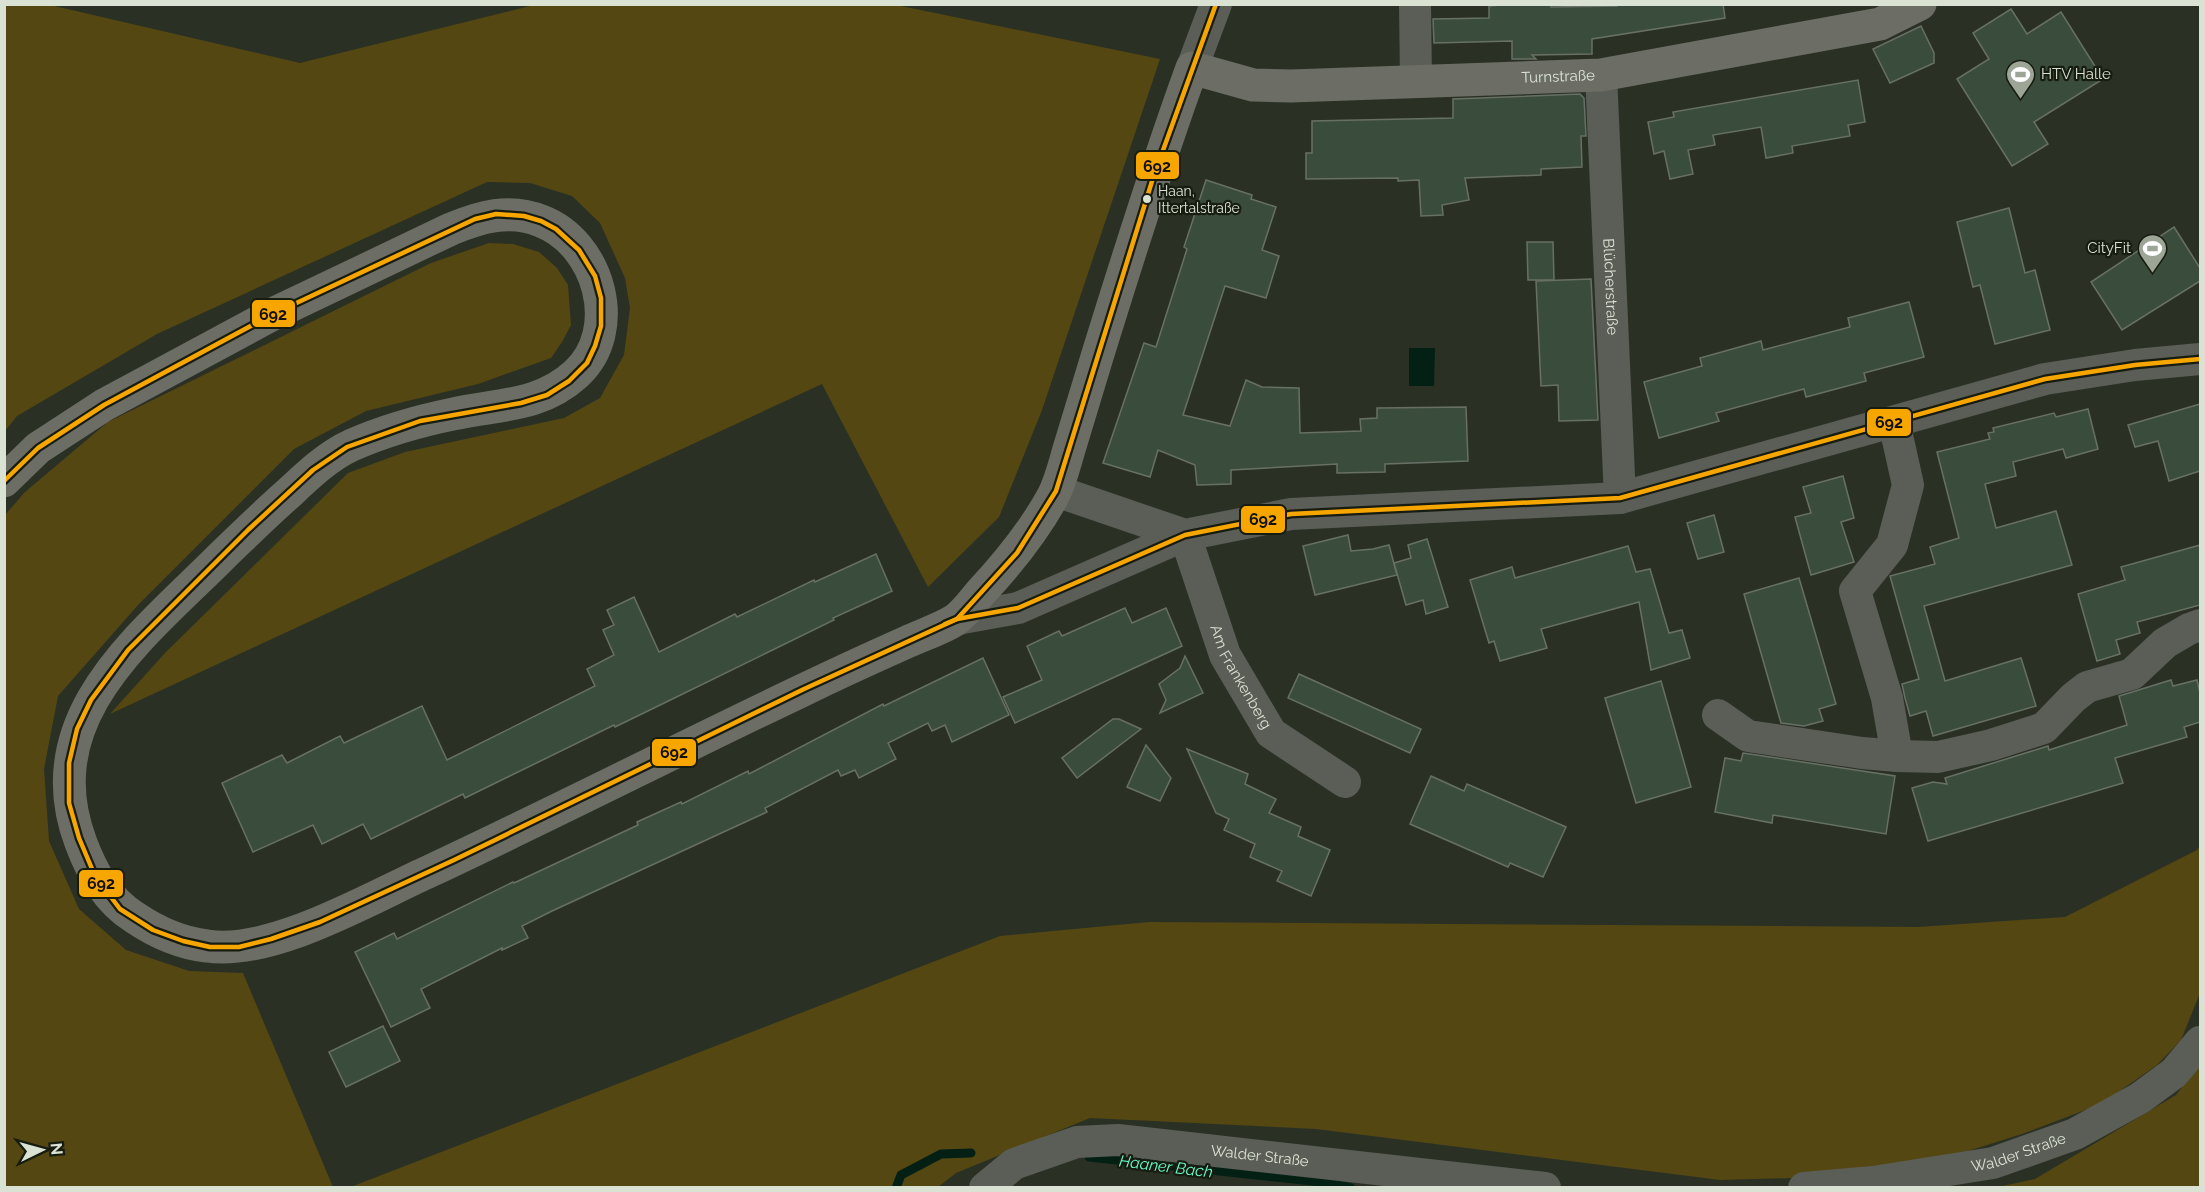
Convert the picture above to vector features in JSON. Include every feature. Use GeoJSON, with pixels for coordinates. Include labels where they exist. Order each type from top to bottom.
{"type":"FeatureCollection","features":[{"type":"Feature","properties":{"kind":"main road","name":"Turnstraße"},"geometry":{"type":"LineString","coordinates":[[1192,68],[1253,85],[1291,86],[1601,75],[1880,24],[1920,4]]}},
{"type":"Feature","properties":{"kind":"main road"},"geometry":{"type":"LineString","coordinates":[[4,481],[38,448],[104,405],[273,314],[475,219],[496,214],[541,220],[556,229],[579,250],[595,276],[600,298],[601,326],[587,363],[569,381],[547,395],[521,403],[420,421],[347,447],[313,471],[248,530],[128,650],[91,700],[77,729],[69,763],[69,803],[79,838],[95,876],[120,909],[153,930],[183,941],[210,947],[239,946],[271,939],[320,922],[454,860],[804,689],[957,619],[1017,553],[1056,492],[1153,177],[1192,68]]}},
{"type":"Feature","properties":{"kind":"street"},"geometry":{"type":"LineString","coordinates":[[1192,68],[1216,4]]}},
{"type":"Feature","properties":{"kind":"street"},"geometry":{"type":"LineString","coordinates":[[1415,4],[1416,80]]}},
{"type":"Feature","properties":{"kind":"street","name":"Blücherstraße"},"geometry":{"type":"LineString","coordinates":[[1601,75],[1620,498]]}},
{"type":"Feature","properties":{"kind":"street"},"geometry":{"type":"LineString","coordinates":[[957,619],[1018,608],[1185,535],[1291,514],[1620,498],[2045,379],[2200,358]]}},
{"type":"Feature","properties":{"kind":"street"},"geometry":{"type":"LineString","coordinates":[[1894,422],[1908,485],[1892,545],[1855,591],[1887,698],[1897,756]]}},
{"type":"Feature","properties":{"kind":"street"},"geometry":{"type":"LineString","coordinates":[[1056,492],[1185,535]]}},
{"type":"Feature","properties":{"kind":"street","name":"Am Frankenberg"},"geometry":{"type":"LineString","coordinates":[[1185,535],[1225,655],[1271,733],[1345,782]]}},
{"type":"Feature","properties":{"kind":"street"},"geometry":{"type":"LineString","coordinates":[[1718,715],[1748,736],[1897,756],[1938,757],[1991,745],[2044,728],[2087,687],[2132,674],[2165,643],[2189,628],[2200,625]]}},
{"type":"Feature","properties":{"kind":"street","name":"Walder Straße"},"geometry":{"type":"LineString","coordinates":[[1804,1188],[1873,1182],[1993,1163],[2075,1134],[2149,1092],[2174,1073],[2200,1042]]}},
{"type":"Feature","properties":{"kind":"street","name":"Walder Straße"},"geometry":{"type":"LineString","coordinates":[[985,1188],[1014,1164],[1077,1142],[1118,1140],[1545,1188]]}},
{"type":"Feature","properties":{"kind":"shaded area"},"geometry":{"type":"Polygon","coordinates":[[[538,4],[896,5],[1160,59],[1042,410],[999,517],[928,587],[822,384],[110,714],[165,653],[348,473],[405,452],[564,418],[600,398],[624,355],[630,308],[625,278],[600,223],[572,196],[530,183],[487,182],[157,334],[17,416],[5,431],[5,5],[50,5],[300,63],[538,4]]]}},
{"type":"Feature","properties":{"kind":"shaded area"},"geometry":{"type":"Polygon","coordinates":[[[489,243],[513,244],[539,252],[557,268],[568,285],[571,325],[551,358],[478,384],[366,411],[294,449],[138,605],[58,696],[44,769],[49,841],[79,909],[126,950],[189,971],[243,973],[333,1187],[5,1188],[5,515],[25,492],[108,422],[431,263],[489,243]]]}},
{"type":"Feature","properties":{"kind":"shaded area"},"geometry":{"type":"Polygon","coordinates":[[[1409,348],[1435,348],[1434,386],[1409,386],[1409,348]]]}},
{"type":"Feature","properties":{"kind":"shaded area"},"geometry":{"type":"Polygon","coordinates":[[[2200,846],[2200,993],[2181,1040],[2157,1065],[2101,1104],[2022,1134],[1952,1156],[1792,1178],[1720,1180],[1316,1129],[1090,1118],[956,1173],[938,1187],[348,1188],[1000,936],[1149,922],[1918,927],[2065,917],[2197,850],[2200,846]]]}},
{"type":"Feature","properties":{"kind":"shaded area"},"geometry":{"type":"Polygon","coordinates":[[[2200,1064],[2200,1187],[1993,1188],[2035,1179],[2176,1095],[2200,1064]]]}},
{"type":"Feature","properties":{"kind":"building"},"geometry":{"type":"Polygon","coordinates":[[[1551,4],[1551,7],[1617,6],[1617,4],[1723,4],[1725,18],[1592,39],[1592,54],[1532,55],[1536,59],[1512,59],[1512,41],[1434,43],[1433,19],[1489,18],[1489,6],[1551,4]]]}},
{"type":"Feature","properties":{"kind":"building","name":"HTV Halle"},"geometry":{"type":"Polygon","coordinates":[[[2011,9],[2027,34],[2061,12],[2103,79],[2034,122],[2048,144],[2012,166],[1957,79],[1989,59],[1973,33],[2011,9]]]}},
{"type":"Feature","properties":{"kind":"building"},"geometry":{"type":"Polygon","coordinates":[[[1921,26],[1934,53],[1934,63],[1890,83],[1873,49],[1921,26]]]}},
{"type":"Feature","properties":{"kind":"building"},"geometry":{"type":"Polygon","coordinates":[[[1858,80],[1865,122],[1848,125],[1850,136],[1792,146],[1793,153],[1766,158],[1761,127],[1713,135],[1715,145],[1688,150],[1693,174],[1670,179],[1664,151],[1654,154],[1648,122],[1674,117],[1673,112],[1858,80]]]}},
{"type":"Feature","properties":{"kind":"building"},"geometry":{"type":"Polygon","coordinates":[[[1580,94],[1584,98],[1586,136],[1581,136],[1582,167],[1541,169],[1541,175],[1465,178],[1469,200],[1442,205],[1443,215],[1421,216],[1419,180],[1398,181],[1398,178],[1306,179],[1306,153],[1312,153],[1312,121],[1453,118],[1453,99],[1580,94]]]}},
{"type":"Feature","properties":{"kind":"building"},"geometry":{"type":"Polygon","coordinates":[[[1206,180],[1252,195],[1251,199],[1276,207],[1262,250],[1279,256],[1266,298],[1225,286],[1183,415],[1230,426],[1246,380],[1262,387],[1299,388],[1300,433],[1361,431],[1360,419],[1377,418],[1377,408],[1466,407],[1468,461],[1385,464],[1385,472],[1337,473],[1337,464],[1231,470],[1231,484],[1197,485],[1195,465],[1158,450],[1150,477],[1103,463],[1144,343],[1156,347],[1187,249],[1184,247],[1206,180]]]}},
{"type":"Feature","properties":{"kind":"building"},"geometry":{"type":"Polygon","coordinates":[[[2009,208],[2025,273],[2035,270],[2050,330],[1995,344],[1980,285],[1973,287],[1957,222],[2009,208]]]}},
{"type":"Feature","properties":{"kind":"building","name":"CityFit"},"geometry":{"type":"Polygon","coordinates":[[[2174,227],[2200,268],[2200,281],[2122,330],[2091,282],[2174,227]]]}},
{"type":"Feature","properties":{"kind":"building"},"geometry":{"type":"Polygon","coordinates":[[[1527,242],[1553,242],[1554,280],[1528,280],[1527,242]]]}},
{"type":"Feature","properties":{"kind":"building"},"geometry":{"type":"Polygon","coordinates":[[[1591,279],[1598,420],[1559,421],[1558,385],[1541,386],[1536,281],[1591,279]]]}},
{"type":"Feature","properties":{"kind":"building"},"geometry":{"type":"Polygon","coordinates":[[[1909,302],[1924,357],[1864,373],[1866,381],[1806,397],[1804,389],[1716,413],[1719,421],[1659,438],[1644,382],[1702,366],[1700,358],[1761,341],[1763,350],[1850,327],[1848,318],[1909,302]]]}},
{"type":"Feature","properties":{"kind":"building"},"geometry":{"type":"Polygon","coordinates":[[[2200,404],[2200,471],[2169,481],[2158,441],[2135,447],[2128,425],[2200,404]]]}},
{"type":"Feature","properties":{"kind":"building"},"geometry":{"type":"Polygon","coordinates":[[[2088,409],[2098,449],[2066,458],[2063,449],[2013,462],[2016,476],[1985,484],[1996,528],[2056,511],[2072,565],[1924,606],[1945,681],[2021,658],[2036,706],[1933,736],[1926,711],[1910,716],[1905,698],[1902,684],[1919,679],[1890,576],[1935,564],[1930,547],[1959,538],[1937,452],[1990,439],[1988,433],[1994,432],[1993,428],[2054,413],[2056,417],[2088,409]]]}},
{"type":"Feature","properties":{"kind":"building"},"geometry":{"type":"Polygon","coordinates":[[[1843,476],[1854,518],[1841,522],[1854,562],[1811,575],[1795,517],[1811,513],[1803,487],[1843,476]]]}},
{"type":"Feature","properties":{"kind":"building"},"geometry":{"type":"Polygon","coordinates":[[[1714,515],[1724,552],[1698,559],[1687,523],[1714,515]]]}},
{"type":"Feature","properties":{"kind":"building"},"geometry":{"type":"Polygon","coordinates":[[[1348,535],[1351,551],[1389,545],[1397,575],[1315,595],[1303,546],[1348,535]]]}},
{"type":"Feature","properties":{"kind":"building"},"geometry":{"type":"Polygon","coordinates":[[[1427,539],[1448,607],[1426,614],[1423,600],[1406,605],[1394,563],[1411,558],[1408,545],[1427,539]]]}},
{"type":"Feature","properties":{"kind":"building"},"geometry":{"type":"Polygon","coordinates":[[[2200,545],[2200,605],[2137,622],[2140,633],[2116,640],[2120,654],[2097,661],[2078,594],[2125,580],[2121,567],[2200,545]]]}},
{"type":"Feature","properties":{"kind":"building"},"geometry":{"type":"Polygon","coordinates":[[[1628,546],[1636,572],[1650,569],[1669,633],[1682,630],[1690,658],[1651,670],[1639,602],[1541,629],[1547,648],[1500,661],[1494,641],[1489,643],[1470,580],[1512,567],[1515,578],[1628,546]]]}},
{"type":"Feature","properties":{"kind":"building"},"geometry":{"type":"Polygon","coordinates":[[[876,554],[892,591],[615,727],[614,725],[465,798],[463,794],[371,839],[363,824],[322,844],[313,825],[253,852],[222,783],[282,755],[287,763],[340,736],[344,743],[422,706],[447,760],[595,686],[587,669],[614,655],[603,630],[614,625],[607,610],[634,597],[659,652],[735,614],[737,617],[814,580],[815,582],[876,554]]]}},
{"type":"Feature","properties":{"kind":"building"},"geometry":{"type":"Polygon","coordinates":[[[1799,578],[1836,704],[1819,709],[1823,721],[1804,726],[1781,723],[1744,594],[1799,578]]]}},
{"type":"Feature","properties":{"kind":"building"},"geometry":{"type":"Polygon","coordinates":[[[1125,608],[1132,623],[1166,608],[1182,646],[1015,723],[1003,697],[1042,680],[1027,646],[1059,631],[1062,636],[1125,608]]]}},
{"type":"Feature","properties":{"kind":"building"},"geometry":{"type":"Polygon","coordinates":[[[1185,656],[1203,693],[1160,713],[1166,700],[1159,684],[1180,668],[1185,656]]]}},
{"type":"Feature","properties":{"kind":"building"},"geometry":{"type":"Polygon","coordinates":[[[983,658],[1009,715],[952,742],[945,725],[932,731],[928,723],[888,743],[896,759],[859,778],[855,770],[841,776],[838,770],[765,808],[767,812],[522,926],[528,938],[502,950],[502,948],[421,989],[430,1008],[391,1027],[355,952],[394,933],[397,939],[513,882],[638,825],[637,822],[681,802],[682,804],[748,771],[749,774],[883,704],[884,706],[983,658]]]}},
{"type":"Feature","properties":{"kind":"building"},"geometry":{"type":"Polygon","coordinates":[[[1299,674],[1421,729],[1410,753],[1288,698],[1299,674]]]}},
{"type":"Feature","properties":{"kind":"building"},"geometry":{"type":"Polygon","coordinates":[[[2171,680],[2173,686],[2197,680],[2200,693],[2200,722],[2184,727],[2187,737],[2115,758],[2123,783],[1928,841],[1912,788],[1933,782],[1947,784],[1945,778],[2048,746],[2049,750],[2127,725],[2119,696],[2171,680]]]}},
{"type":"Feature","properties":{"kind":"building"},"geometry":{"type":"Polygon","coordinates":[[[1661,681],[1691,787],[1636,803],[1605,698],[1661,681]]]}},
{"type":"Feature","properties":{"kind":"building"},"geometry":{"type":"Polygon","coordinates":[[[1113,719],[1119,719],[1141,729],[1077,778],[1062,758],[1113,719]]]}},
{"type":"Feature","properties":{"kind":"building"},"geometry":{"type":"Polygon","coordinates":[[[1146,745],[1171,778],[1160,801],[1127,787],[1146,745]]]}},
{"type":"Feature","properties":{"kind":"building"},"geometry":{"type":"Polygon","coordinates":[[[1187,749],[1248,774],[1245,784],[1276,799],[1269,813],[1301,827],[1298,836],[1330,850],[1311,896],[1277,881],[1282,871],[1250,857],[1255,844],[1224,830],[1229,819],[1216,813],[1187,749]]]}},
{"type":"Feature","properties":{"kind":"building"},"geometry":{"type":"Polygon","coordinates":[[[1743,753],[1895,776],[1886,834],[1773,815],[1772,823],[1715,812],[1725,758],[1741,761],[1743,753]]]}},
{"type":"Feature","properties":{"kind":"building"},"geometry":{"type":"Polygon","coordinates":[[[1431,776],[1464,791],[1467,784],[1566,827],[1543,877],[1510,863],[1508,867],[1410,824],[1431,776]]]}},
{"type":"Feature","properties":{"kind":"building"},"geometry":{"type":"Polygon","coordinates":[[[383,1026],[400,1061],[346,1087],[329,1052],[383,1026]]]}},
{"type":"Feature","properties":{"kind":"waterway","name":"Haaner Bach"},"geometry":{"type":"LineString","coordinates":[[896,1188],[901,1175],[941,1154],[971,1153]]}},
{"type":"Feature","properties":{"kind":"waterway","name":"Haaner Bach"},"geometry":{"type":"LineString","coordinates":[[1089,1157],[1322,1182],[1351,1188]]}},
{"type":"Feature","properties":{"kind":"transit line","name":"692"},"geometry":{"type":"LineString","coordinates":[[945,624],[957,619],[1017,553],[1056,491],[1153,178],[1216,4]]}},
{"type":"Feature","properties":{"kind":"transit line","name":"692"},"geometry":{"type":"LineString","coordinates":[[4,481],[38,448],[104,405],[273,314],[475,219],[496,214],[524,216],[541,221],[556,229],[579,250],[595,276],[601,298],[601,326],[587,363],[569,381],[547,395],[521,403],[420,421],[347,447],[313,470],[248,530],[128,650],[91,700],[77,729],[69,763],[69,803],[79,838],[95,876],[120,909],[153,930],[183,941],[210,947],[239,947],[320,922],[454,860],[804,689],[957,619],[1018,608],[1185,535],[1291,514],[1620,498],[2045,379],[2135,365],[2200,359]]}},
{"type":"Feature","properties":{"kind":"place","name":"HTV Halle"},"geometry":{"type":"Point","coordinates":[2020,100]}},
{"type":"Feature","properties":{"kind":"place","name":"Haan, Ittertalstraße"},"geometry":{"type":"Point","coordinates":[1147,199]}},
{"type":"Feature","properties":{"kind":"place","name":"CityFit"},"geometry":{"type":"Point","coordinates":[2152,274]}}]}
